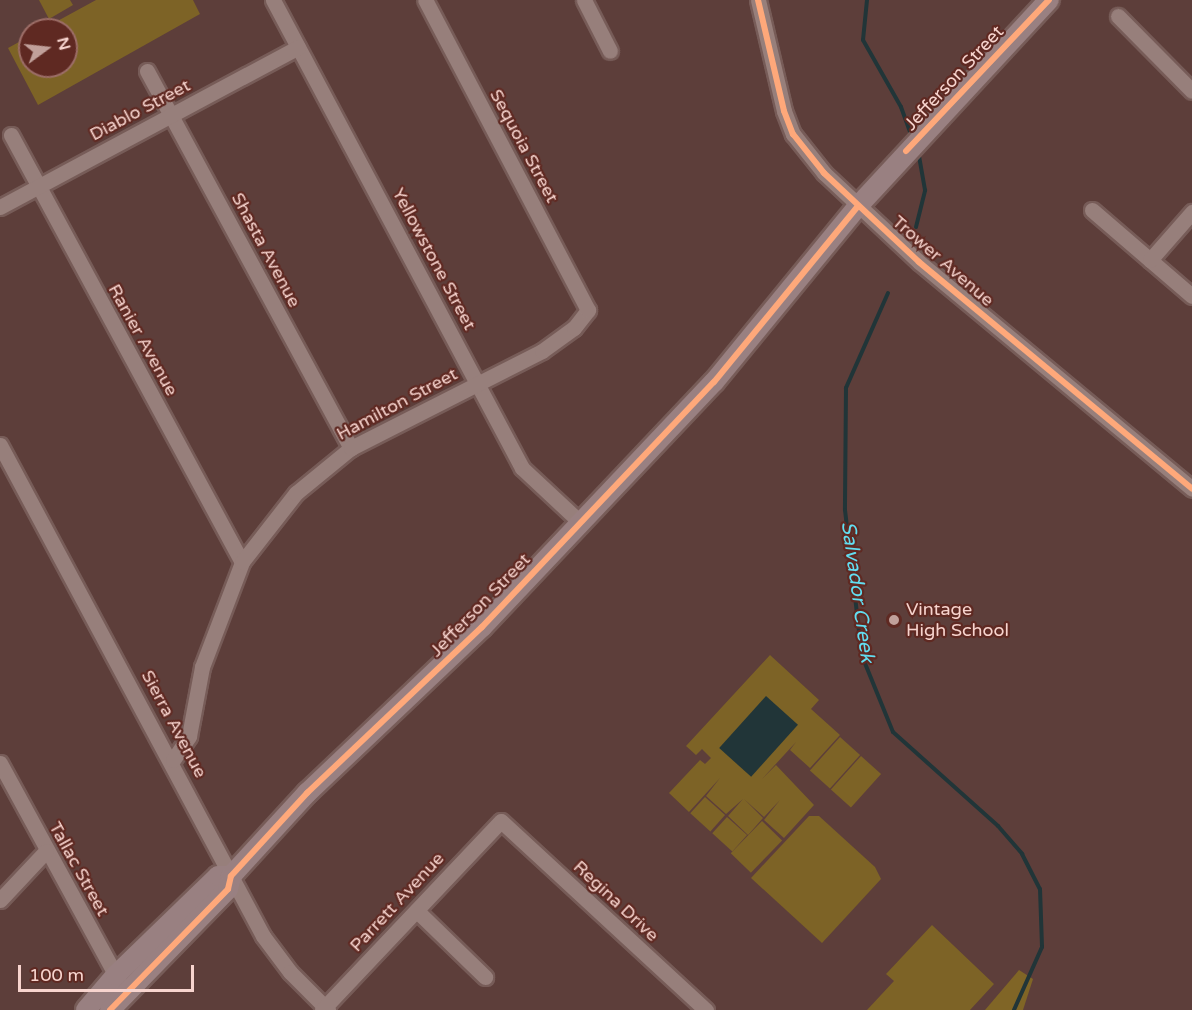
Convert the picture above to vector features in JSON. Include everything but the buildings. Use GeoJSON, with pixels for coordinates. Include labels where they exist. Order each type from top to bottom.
{"type":"FeatureCollection","features":[{"type":"Feature","properties":{"kind":"main road","name":"Jefferson Street"},"geometry":{"type":"LineString","coordinates":[[110,1010],[228,889],[231,876],[307,793],[482,627],[714,382],[906,151],[1049,0]]}},
{"type":"Feature","properties":{"kind":"main road","name":"Jefferson Street"},"geometry":{"type":"LineString","coordinates":[[86,1010],[116,975],[218,876],[231,876]]}},
{"type":"Feature","properties":{"kind":"street","name":"Yellowstone Street"},"geometry":{"type":"LineString","coordinates":[[273,0],[522,468],[579,522]]}},
{"type":"Feature","properties":{"kind":"street","name":"Sequoia Street"},"geometry":{"type":"LineString","coordinates":[[425,0],[588,310]]}},
{"type":"Feature","properties":{"kind":"street"},"geometry":{"type":"LineString","coordinates":[[584,0],[610,51]]}},
{"type":"Feature","properties":{"kind":"street","name":"Trower Avenue"},"geometry":{"type":"LineString","coordinates":[[758,0],[774,74],[793,134],[858,206],[919,262],[1192,487]]}},
{"type":"Feature","properties":{"kind":"street"},"geometry":{"type":"LineString","coordinates":[[1118,16],[1192,91]]}},
{"type":"Feature","properties":{"kind":"street","name":"Diablo Street"},"geometry":{"type":"LineString","coordinates":[[0,207],[298,47]]}},
{"type":"Feature","properties":{"kind":"street","name":"Shasta Avenue"},"geometry":{"type":"LineString","coordinates":[[147,71],[351,448]]}},
{"type":"Feature","properties":{"kind":"street","name":"Ranier Avenue"},"geometry":{"type":"LineString","coordinates":[[10,135],[242,562]]}},
{"type":"Feature","properties":{"kind":"street"},"geometry":{"type":"LineString","coordinates":[[1092,210],[1192,296]]}},
{"type":"Feature","properties":{"kind":"street"},"geometry":{"type":"LineString","coordinates":[[1150,260],[1192,212]]}},
{"type":"Feature","properties":{"kind":"street","name":"Hamilton Street"},"geometry":{"type":"LineString","coordinates":[[173,760],[189,736],[202,667],[242,562],[296,494],[351,448],[542,351],[574,328],[588,310]]}},
{"type":"Feature","properties":{"kind":"street","name":"Sierra Avenue"},"geometry":{"type":"LineString","coordinates":[[0,445],[173,760],[231,876],[275,953],[325,1009]]}},
{"type":"Feature","properties":{"kind":"street","name":"Tallac Street"},"geometry":{"type":"LineString","coordinates":[[0,763],[126,993]]}},
{"type":"Feature","properties":{"kind":"street","name":"Parrett Avenue"},"geometry":{"type":"LineString","coordinates":[[325,1009],[501,821]]}},
{"type":"Feature","properties":{"kind":"street","name":"Regina Drive"},"geometry":{"type":"LineString","coordinates":[[501,821],[706,1010]]}},
{"type":"Feature","properties":{"kind":"street"},"geometry":{"type":"LineString","coordinates":[[0,900],[46,850]]}},
{"type":"Feature","properties":{"kind":"street"},"geometry":{"type":"LineString","coordinates":[[417,911],[485,977]]}},
{"type":"Feature","properties":{"kind":"shaded area"},"geometry":{"type":"Polygon","coordinates":[[[39,0],[70,0],[73,5],[48,18],[39,0]]]}},
{"type":"Feature","properties":{"kind":"shaded area"},"geometry":{"type":"Polygon","coordinates":[[[96,0],[193,0],[200,14],[38,105],[24,78],[78,78],[78,18],[63,18],[96,0]]]}},
{"type":"Feature","properties":{"kind":"shaded area"},"geometry":{"type":"Polygon","coordinates":[[[18,43],[18,67],[8,48],[18,43]]]}},
{"type":"Feature","properties":{"kind":"shaded area"},"geometry":{"type":"Polygon","coordinates":[[[770,655],[819,700],[811,709],[840,735],[810,768],[790,750],[796,742],[762,779],[776,765],[814,805],[784,838],[764,820],[780,800],[764,817],[744,799],[763,818],[748,835],[728,816],[743,799],[726,814],[706,796],[720,778],[689,812],[669,793],[700,760],[705,764],[711,758],[702,749],[696,755],[686,746],[770,655]]]}},
{"type":"Feature","properties":{"kind":"shaded area"},"geometry":{"type":"Polygon","coordinates":[[[840,737],[860,755],[830,789],[810,770],[840,737]]]}},
{"type":"Feature","properties":{"kind":"shaded area"},"geometry":{"type":"Polygon","coordinates":[[[861,756],[881,774],[851,808],[831,789],[861,756]]]}},
{"type":"Feature","properties":{"kind":"shaded area"},"geometry":{"type":"Polygon","coordinates":[[[705,797],[725,815],[710,831],[690,813],[705,797]]]}},
{"type":"Feature","properties":{"kind":"shaded area"},"geometry":{"type":"Polygon","coordinates":[[[809,816],[819,816],[875,867],[881,879],[822,943],[751,878],[809,816]]]}},
{"type":"Feature","properties":{"kind":"shaded area"},"geometry":{"type":"Polygon","coordinates":[[[727,817],[747,835],[732,851],[712,833],[727,817]]]}},
{"type":"Feature","properties":{"kind":"shaded area"},"geometry":{"type":"Polygon","coordinates":[[[762,821],[782,840],[751,873],[731,853],[762,821]]]}},
{"type":"Feature","properties":{"kind":"shaded area"},"geometry":{"type":"Polygon","coordinates":[[[932,925],[994,984],[970,1010],[867,1010],[894,981],[886,974],[932,925]]]}},
{"type":"Feature","properties":{"kind":"shaded area"},"geometry":{"type":"Polygon","coordinates":[[[1019,970],[1033,979],[1023,1010],[985,1010],[1019,970]]]}},
{"type":"Feature","properties":{"kind":"water"},"geometry":{"type":"Polygon","coordinates":[[[766,696],[798,725],[751,777],[719,748],[766,696]]]}},
{"type":"Feature","properties":{"kind":"waterway","name":"Salvador Creek"},"geometry":{"type":"LineString","coordinates":[[867,0],[863,40],[901,107],[912,137]]}},
{"type":"Feature","properties":{"kind":"waterway","name":"Salvador Creek"},"geometry":{"type":"LineString","coordinates":[[916,227],[925,190],[918,152]]}},
{"type":"Feature","properties":{"kind":"waterway","name":"Salvador Creek"},"geometry":{"type":"LineString","coordinates":[[888,293],[846,388],[845,510],[862,656],[893,732],[998,826],[1022,854],[1040,889],[1042,947],[1014,1010]]}},
{"type":"Feature","properties":{"kind":"cycle path"},"geometry":{"type":"LineString","coordinates":[[758,0],[784,111],[793,134],[824,173],[919,262],[1192,489]]}},
{"type":"Feature","properties":{"kind":"cycle path"},"geometry":{"type":"LineString","coordinates":[[906,151],[1049,0]]}},
{"type":"Feature","properties":{"kind":"cycle path"},"geometry":{"type":"LineString","coordinates":[[110,1010],[228,889],[231,876],[307,793],[482,627],[714,382],[858,206]]}},
{"type":"Feature","properties":{"kind":"place","name":"Vintage High School"},"geometry":{"type":"Point","coordinates":[894,620]}}]}
